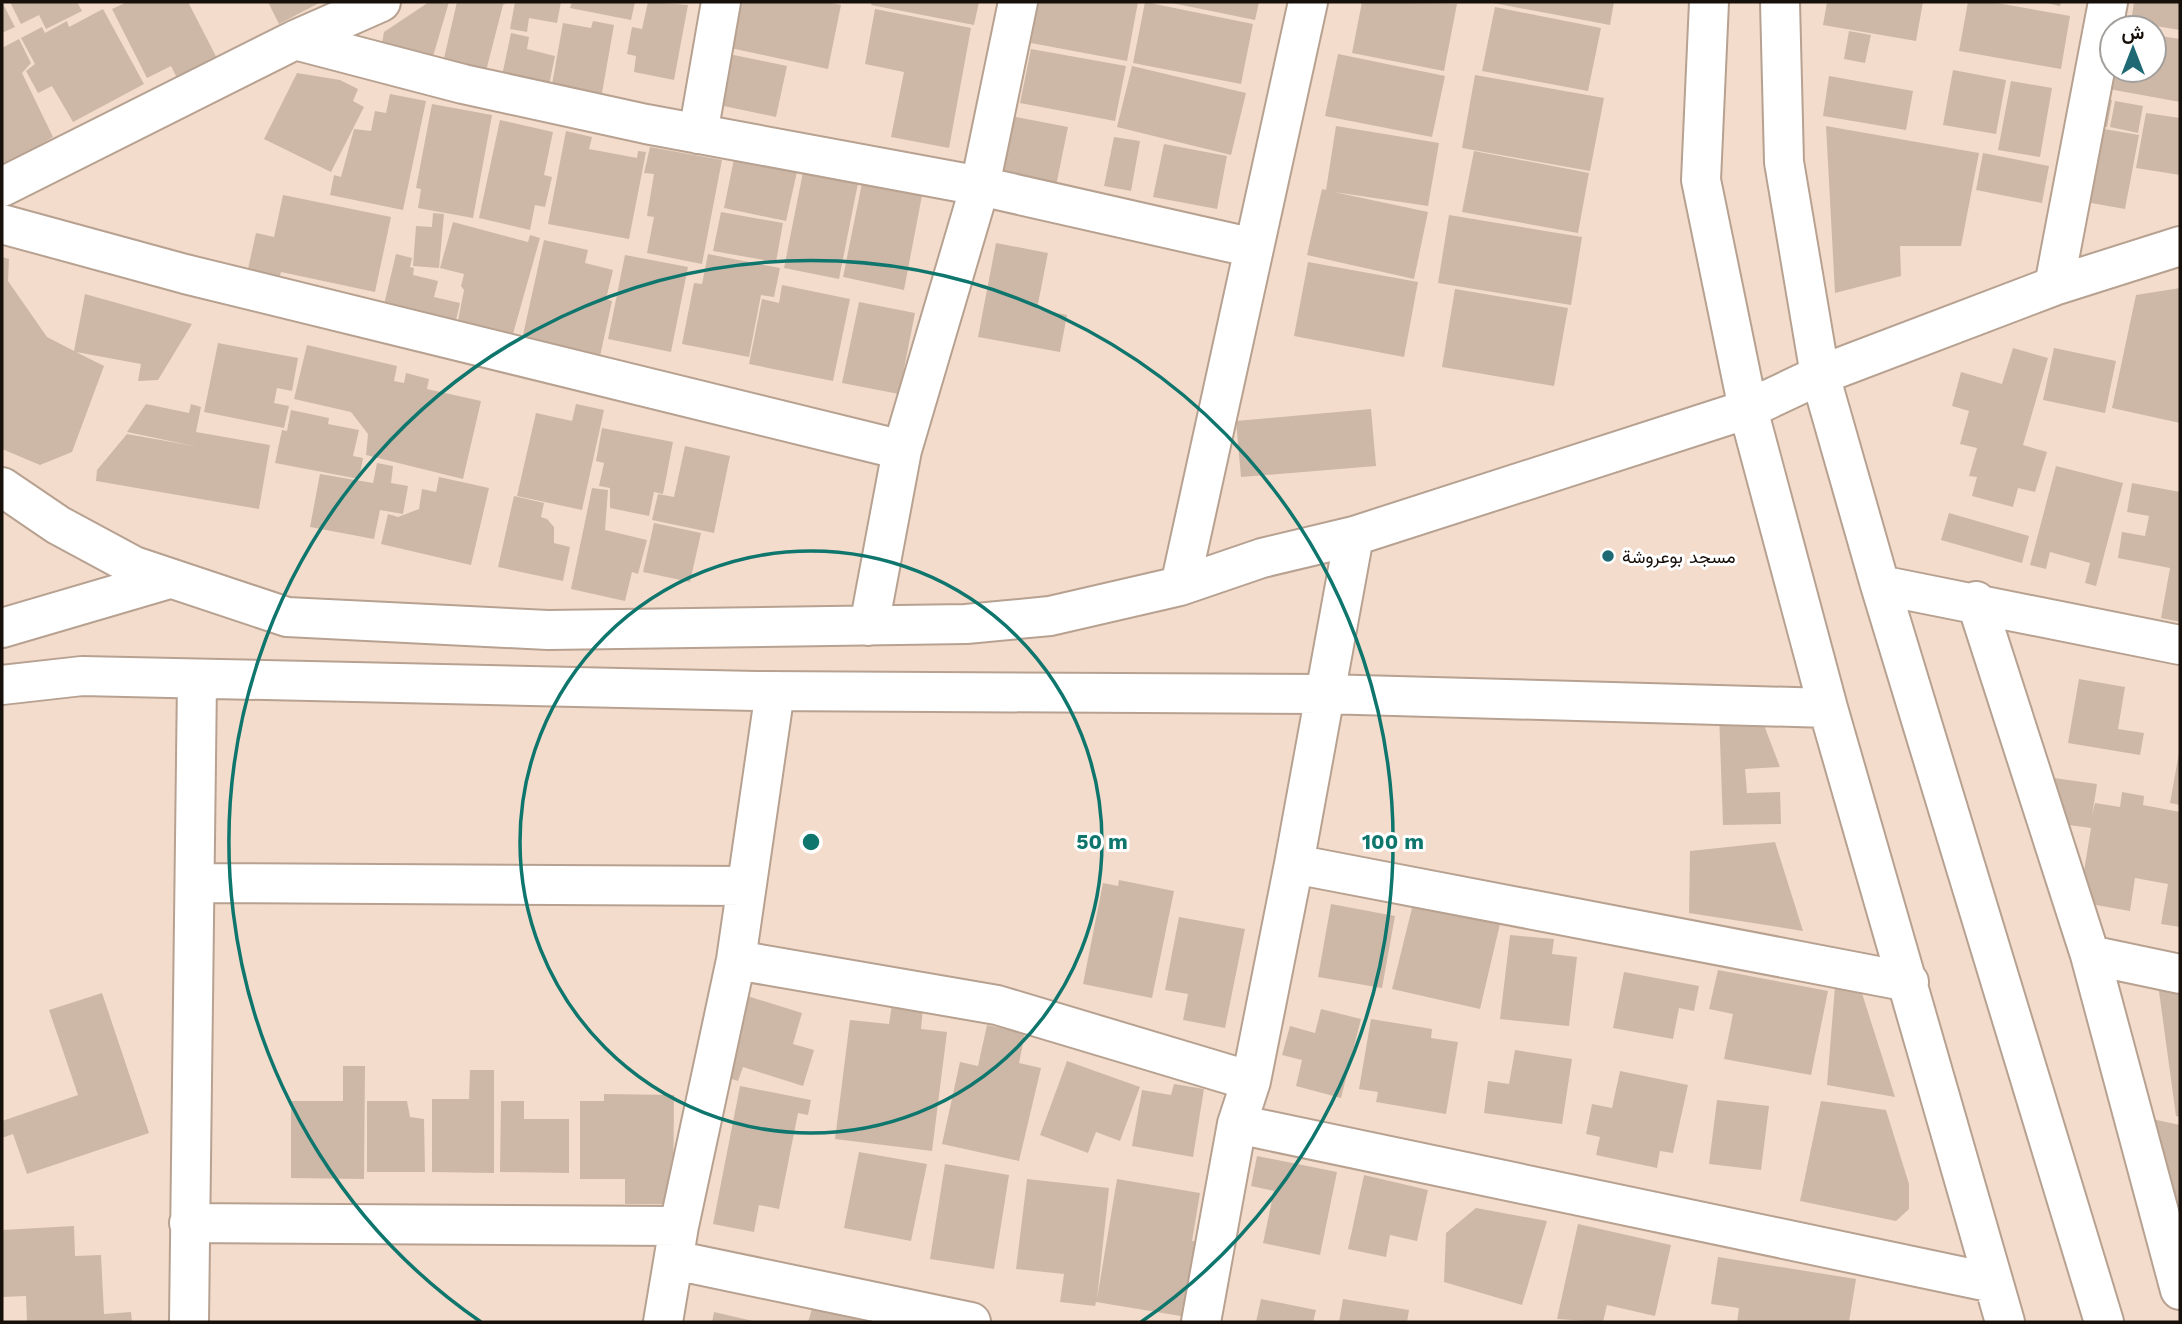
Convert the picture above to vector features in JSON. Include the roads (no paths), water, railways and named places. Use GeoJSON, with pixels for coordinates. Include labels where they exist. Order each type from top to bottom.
{"type":"FeatureCollection","features":[{"type":"Feature","properties":{"kind":"street"},"geometry":{"type":"LineString","coordinates":[[2,187],[295,40],[381,2]]}},
{"type":"Feature","properties":{"kind":"street"},"geometry":{"type":"LineString","coordinates":[[698,134],[721,2]]}},
{"type":"Feature","properties":{"kind":"street"},"geometry":{"type":"LineString","coordinates":[[869,626],[902,450],[980,186],[1018,2]]}},
{"type":"Feature","properties":{"kind":"street"},"geometry":{"type":"LineString","coordinates":[[1180,586],[1308,2]]}},
{"type":"Feature","properties":{"kind":"street"},"geometry":{"type":"LineString","coordinates":[[1709,2],[1701,180],[1748,409],[1828,708],[2005,1322]]}},
{"type":"Feature","properties":{"kind":"street"},"geometry":{"type":"LineString","coordinates":[[1780,2],[1784,162],[1820,375],[1880,585],[2104,1322]]}},
{"type":"Feature","properties":{"kind":"street"},"geometry":{"type":"LineString","coordinates":[[2054,286],[2108,2]]}},
{"type":"Feature","properties":{"kind":"street"},"geometry":{"type":"LineString","coordinates":[[295,40],[463,84],[698,134],[980,186],[1254,248]]}},
{"type":"Feature","properties":{"kind":"street"},"geometry":{"type":"LineString","coordinates":[[2,224],[212,281],[902,450]]}},
{"type":"Feature","properties":{"kind":"street"},"geometry":{"type":"LineString","coordinates":[[5,495],[101,550],[169,579],[286,617],[548,631],[966,624],[1050,616],[1180,586],[1262,558],[1354,536],[1748,409],[1820,375],[2054,286],[2180,246]]}},
{"type":"Feature","properties":{"kind":"street"},"geometry":{"type":"LineString","coordinates":[[1201,1322],[1237,1124],[1251,1081],[1294,864],[1354,536]]}},
{"type":"Feature","properties":{"kind":"street"},"geometry":{"type":"LineString","coordinates":[[2,628],[169,579]]}},
{"type":"Feature","properties":{"kind":"street"},"geometry":{"type":"LineString","coordinates":[[1880,585],[1976,601],[2180,645]]}},
{"type":"Feature","properties":{"kind":"street"},"geometry":{"type":"LineString","coordinates":[[1976,601],[2090,955],[2174,1238],[2180,1290]]}},
{"type":"Feature","properties":{"kind":"street"},"geometry":{"type":"LineString","coordinates":[[481,627],[481,686]]}},
{"type":"Feature","properties":{"kind":"street"},"geometry":{"type":"LineString","coordinates":[[2,685],[82,676],[775,691],[1323,694],[1828,708]]}},
{"type":"Feature","properties":{"kind":"street"},"geometry":{"type":"LineString","coordinates":[[189,1322],[197,680]]}},
{"type":"Feature","properties":{"kind":"street"},"geometry":{"type":"LineString","coordinates":[[663,1322],[736,960],[775,691]]}},
{"type":"Feature","properties":{"kind":"street"},"geometry":{"type":"LineString","coordinates":[[1294,864],[1909,982]]}},
{"type":"Feature","properties":{"kind":"street"},"geometry":{"type":"LineString","coordinates":[[195,883],[746,886]]}},
{"type":"Feature","properties":{"kind":"street"},"geometry":{"type":"LineString","coordinates":[[2090,955],[2180,974]]}},
{"type":"Feature","properties":{"kind":"street"},"geometry":{"type":"LineString","coordinates":[[736,960],[997,1005],[1251,1081]]}},
{"type":"Feature","properties":{"kind":"street"},"geometry":{"type":"LineString","coordinates":[[1237,1124],[1993,1283]]}},
{"type":"Feature","properties":{"kind":"street"},"geometry":{"type":"LineString","coordinates":[[189,1223],[677,1243],[971,1322]]}},
{"type":"Feature","properties":{"kind":"place","name":"مسجد بوعروشة"},"geometry":{"type":"Point","coordinates":[1608,556]}}]}
